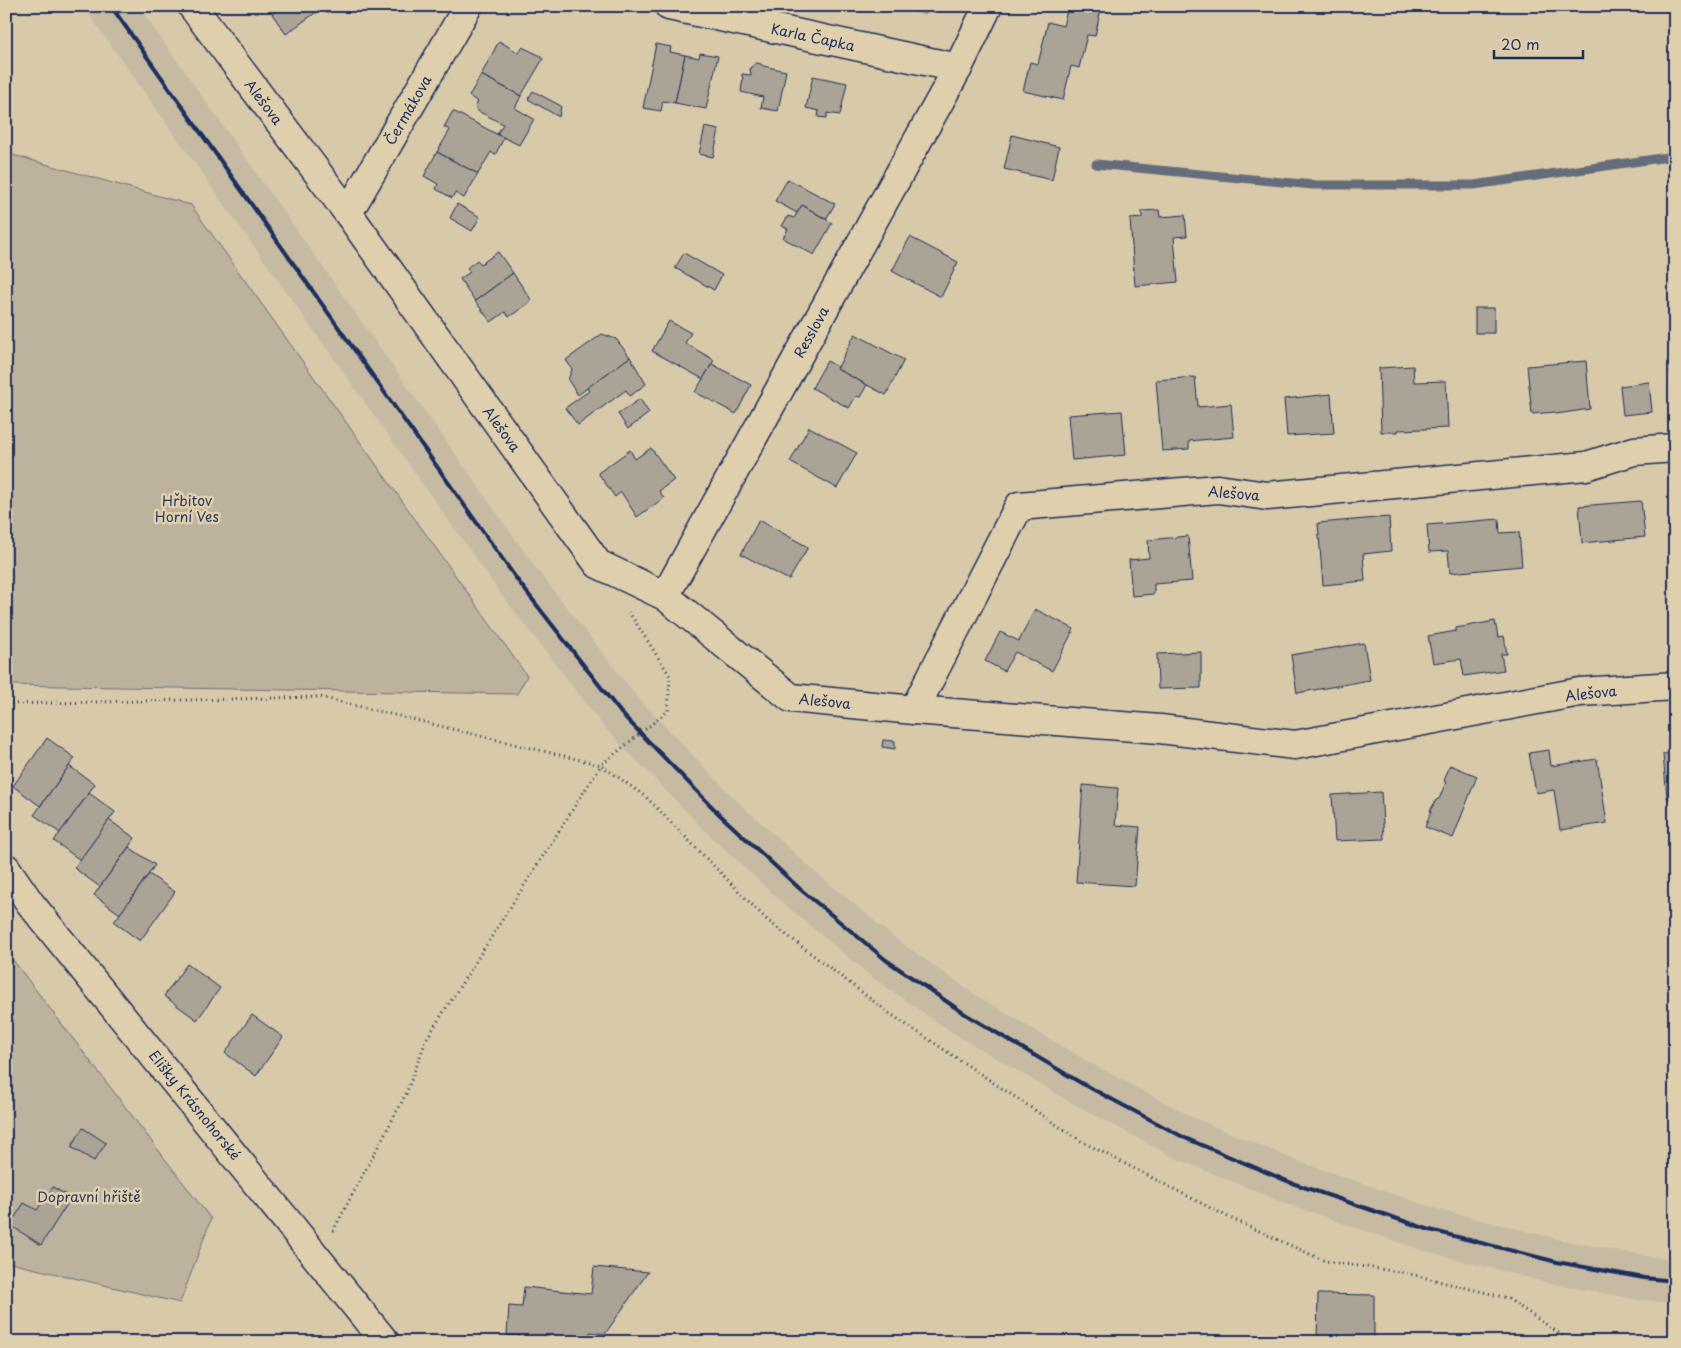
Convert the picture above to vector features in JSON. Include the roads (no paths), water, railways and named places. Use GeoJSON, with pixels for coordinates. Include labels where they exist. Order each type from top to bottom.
{"type":"FeatureCollection","features":[{"type":"Feature","properties":{"kind":"street","name":"Alešova"},"geometry":{"type":"LineString","coordinates":[[192,6],[348,213],[598,564],[664,596],[791,698],[914,710],[1160,729],[1295,745],[1580,692],[1675,686]]}},
{"type":"Feature","properties":{"kind":"street","name":"Čermákova"},"geometry":{"type":"LineString","coordinates":[[348,213],[468,6]]}},
{"type":"Feature","properties":{"kind":"street","name":"Karla Čapka"},"geometry":{"type":"LineString","coordinates":[[669,6],[958,68]]}},
{"type":"Feature","properties":{"kind":"street","name":"Resslova"},"geometry":{"type":"LineString","coordinates":[[664,596],[958,68],[988,6]]}},
{"type":"Feature","properties":{"kind":"street","name":"Alešova"},"geometry":{"type":"LineString","coordinates":[[914,710],[1019,506],[1218,489],[1267,496],[1586,466],[1634,451],[1675,448]]}},
{"type":"Feature","properties":{"kind":"street","name":"Elišky Krásnohorské"},"geometry":{"type":"LineString","coordinates":[[6,868],[30,903],[385,1342]]}},
{"type":"Feature","properties":{"kind":"waterway"},"geometry":{"type":"LineString","coordinates":[[1096,164],[1313,185],[1474,185],[1675,156]]}},
{"type":"Feature","properties":{"kind":"railway"},"geometry":{"type":"LineString","coordinates":[[111,6],[518,581],[621,713],[719,814],[800,889],[886,960],[965,1014],[1081,1083],[1185,1138],[1292,1183],[1430,1230],[1557,1262],[1644,1278],[1675,1281]]}},
{"type":"Feature","properties":{"kind":"park label","name":"Hřbitov Horní Ves"},"geometry":{"type":"Point","coordinates":[187,508]}},
{"type":"Feature","properties":{"kind":"park label","name":"Dopravní hřiště"},"geometry":{"type":"Point","coordinates":[89,1196]}}]}
